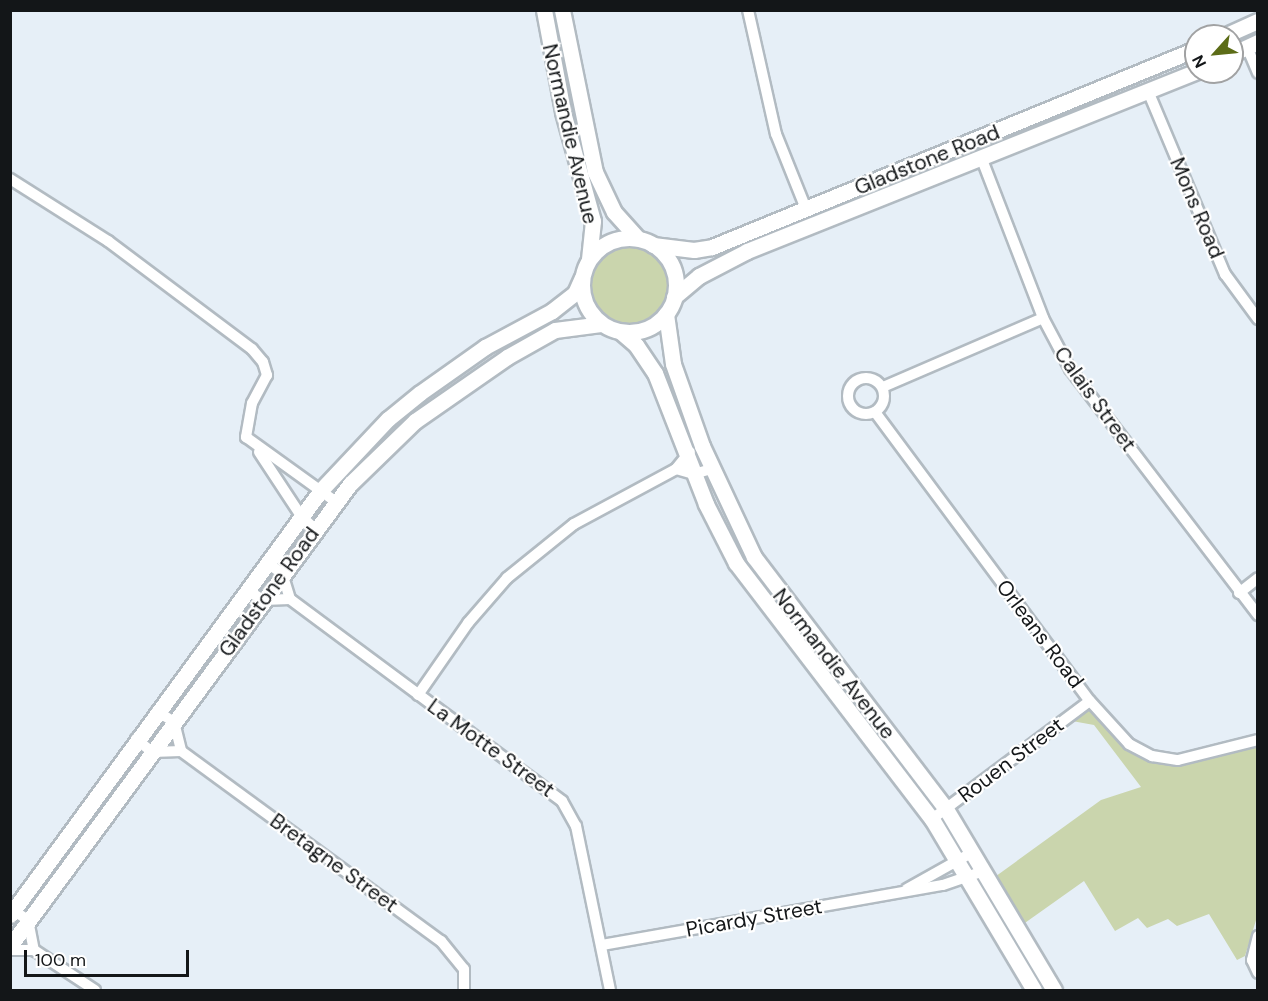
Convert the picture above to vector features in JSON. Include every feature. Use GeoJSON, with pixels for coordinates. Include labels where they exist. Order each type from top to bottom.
{"type":"FeatureCollection","features":[{"type":"Feature","properties":{"kind":"street","name":"Normandie Avenue"},"geometry":{"type":"LineString","coordinates":[[544,10],[563,112],[593,221],[589,258]]}},
{"type":"Feature","properties":{"kind":"street","name":"Normandie Avenue"},"geometry":{"type":"LineString","coordinates":[[562,10],[595,172],[614,212],[638,239]]}},
{"type":"Feature","properties":{"kind":"street"},"geometry":{"type":"LineString","coordinates":[[748,10],[776,134],[806,209],[800,229]]}},
{"type":"Feature","properties":{"kind":"street","name":"Gladstone Road"},"geometry":{"type":"LineString","coordinates":[[654,245],[694,250],[712,246],[988,136],[1184,54]]}},
{"type":"Feature","properties":{"kind":"street"},"geometry":{"type":"LineString","coordinates":[[1244,56],[1257,74]]}},
{"type":"Feature","properties":{"kind":"street"},"geometry":{"type":"LineString","coordinates":[[1127,79],[1149,90],[1155,67]]}},
{"type":"Feature","properties":{"kind":"street","name":"Gladstone Road"},"geometry":{"type":"LineString","coordinates":[[675,297],[716,265],[800,229],[1184,76]]}},
{"type":"Feature","properties":{"kind":"street","name":"Mons Road"},"geometry":{"type":"LineString","coordinates":[[1149,90],[1225,274],[1257,319]]}},
{"type":"Feature","properties":{"kind":"street"},"geometry":{"type":"LineString","coordinates":[[961,146],[981,157],[988,136]]}},
{"type":"Feature","properties":{"kind":"street","name":"Calais Street"},"geometry":{"type":"LineString","coordinates":[[981,157],[1043,318],[1070,369],[1257,615]]}},
{"type":"Feature","properties":{"kind":"street"},"geometry":{"type":"LineString","coordinates":[[10,179],[108,241],[222,322],[261,358],[267,375],[252,403],[245,430],[301,516],[315,529]]}},
{"type":"Feature","properties":{"kind":"street"},"geometry":{"type":"LineString","coordinates":[[806,209],[825,219]]}},
{"type":"Feature","properties":{"kind":"street"},"geometry":{"type":"LineString","coordinates":[[638,239],[654,245],[675,273],[675,297],[666,314],[654,326],[621,332],[601,324],[585,303],[582,277],[589,258],[611,241],[638,239]]}},
{"type":"Feature","properties":{"kind":"street","name":"Gladstone Road"},"geometry":{"type":"LineString","coordinates":[[12,912],[136,739],[321,490],[388,419],[420,393],[485,347],[552,310],[575,293],[582,277]]}},
{"type":"Feature","properties":{"kind":"street","name":"Normandie Avenue"},"geometry":{"type":"LineString","coordinates":[[666,314],[673,364],[711,469],[739,531],[769,580],[946,809],[1054,990]]}},
{"type":"Feature","properties":{"kind":"street"},"geometry":{"type":"LineString","coordinates":[[883,387],[1043,318]]}},
{"type":"Feature","properties":{"kind":"street","name":"Gladstone Road"},"geometry":{"type":"LineString","coordinates":[[10,948],[28,920],[336,502],[415,421],[465,383],[532,340],[555,330],[601,324]]}},
{"type":"Feature","properties":{"kind":"street","name":"Normandie Avenue"},"geometry":{"type":"LineString","coordinates":[[621,332],[636,345],[651,367],[718,531],[760,598],[932,819],[1034,990]]}},
{"type":"Feature","properties":{"kind":"street"},"geometry":{"type":"LineString","coordinates":[[865,377],[876,379],[883,387],[885,399],[875,412],[864,414],[854,410],[848,400],[849,390],[855,381],[865,377]]}},
{"type":"Feature","properties":{"kind":"street","name":"Orleans Road"},"geometry":{"type":"LineString","coordinates":[[875,412],[1090,700],[1129,744],[1152,756],[1191,759],[1257,740]]}},
{"type":"Feature","properties":{"kind":"street"},"geometry":{"type":"LineString","coordinates":[[418,695],[468,623],[507,578],[539,549],[607,504],[676,468],[686,454],[702,446]]}},
{"type":"Feature","properties":{"kind":"street"},"geometry":{"type":"LineString","coordinates":[[255,447],[336,502]]}},
{"type":"Feature","properties":{"kind":"street"},"geometry":{"type":"LineString","coordinates":[[676,468],[694,474],[711,469]]}},
{"type":"Feature","properties":{"kind":"street"},"geometry":{"type":"LineString","coordinates":[[247,590],[263,600],[290,598],[282,573],[267,563]]}},
{"type":"Feature","properties":{"kind":"street"},"geometry":{"type":"LineString","coordinates":[[1239,593],[1257,578]]}},
{"type":"Feature","properties":{"kind":"street","name":"La Motte Street"},"geometry":{"type":"LineString","coordinates":[[290,598],[418,695],[551,791],[566,806],[578,835],[610,990]]}},
{"type":"Feature","properties":{"kind":"street","name":"Rouen Street"},"geometry":{"type":"LineString","coordinates":[[932,819],[1090,700]]}},
{"type":"Feature","properties":{"kind":"street"},"geometry":{"type":"LineString","coordinates":[[136,739],[152,752],[181,751],[174,722],[157,711]]}},
{"type":"Feature","properties":{"kind":"street","name":"Bretagne Street"},"geometry":{"type":"LineString","coordinates":[[181,751],[441,941],[464,969],[464,990]]}},
{"type":"Feature","properties":{"kind":"street","name":"Picardy Street"},"geometry":{"type":"LineString","coordinates":[[907,890],[973,852]]}},
{"type":"Feature","properties":{"kind":"street","name":"Picardy Street"},"geometry":{"type":"LineString","coordinates":[[602,945],[968,879],[984,871]]}},
{"type":"Feature","properties":{"kind":"street"},"geometry":{"type":"LineString","coordinates":[[12,912],[28,920],[34,950]]}},
{"type":"Feature","properties":{"kind":"street"},"geometry":{"type":"LineString","coordinates":[[1257,936],[1252,960],[1257,973]]}},
{"type":"Feature","properties":{"kind":"street"},"geometry":{"type":"LineString","coordinates":[[10,948],[34,950],[95,990]]}},
{"type":"Feature","properties":{"kind":"green space"},"geometry":{"type":"Polygon","coordinates":[[[629,246],[644,249],[657,257],[665,270],[668,285],[665,300],[657,313],[644,321],[629,324],[614,321],[601,313],[593,300],[590,285],[593,270],[601,257],[614,249],[629,246]]]}},
{"type":"Feature","properties":{"kind":"green space"},"geometry":{"type":"Polygon","coordinates":[[[1092,706],[1120,742],[1141,754],[1172,761],[1257,740],[1257,917],[1245,956],[1237,960],[1209,914],[1177,926],[1168,919],[1147,928],[1138,918],[1115,931],[1084,881],[1022,925],[992,879],[1101,800],[1141,787],[1094,725],[1072,721],[1092,706]]]}}]}
